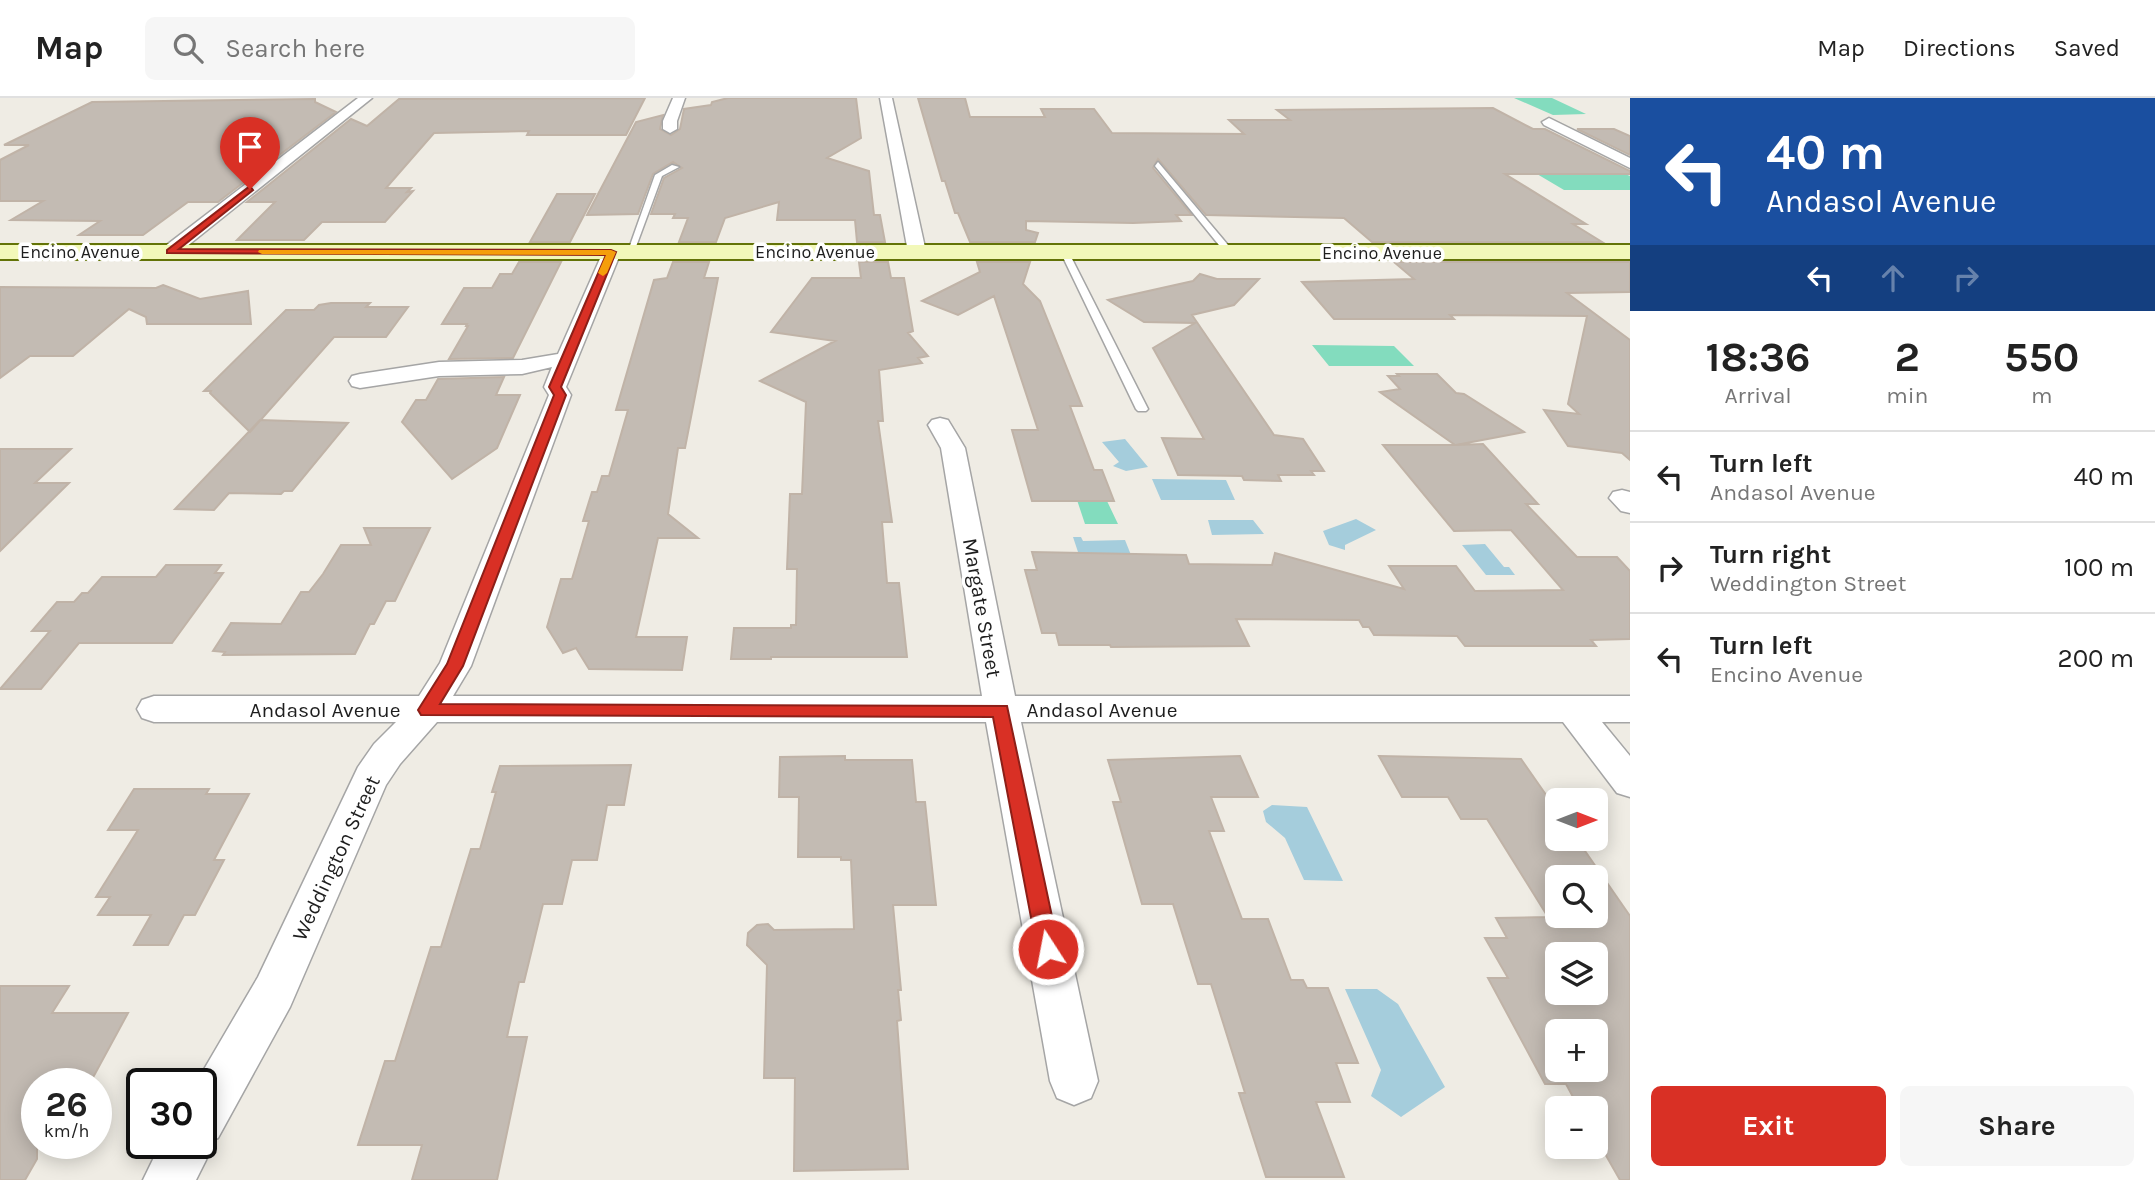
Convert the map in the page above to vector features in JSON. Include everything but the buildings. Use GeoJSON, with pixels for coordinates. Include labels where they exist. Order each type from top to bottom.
{"type":"FeatureCollection","features":[{"type":"Feature","properties":{"kind":"street"},"geometry":{"type":"LineString","coordinates":[[170,251],[366,98]]}},
{"type":"Feature","properties":{"kind":"street"},"geometry":{"type":"LineString","coordinates":[[670,130],[670,121],[679,98]]}},
{"type":"Feature","properties":{"kind":"street"},"geometry":{"type":"LineString","coordinates":[[886,98],[916,252]]}},
{"type":"Feature","properties":{"kind":"street"},"geometry":{"type":"LineString","coordinates":[[1549,122],[1630,164]]}},
{"type":"Feature","properties":{"kind":"street","name":"Encino Avenue"},"geometry":{"type":"LineString","coordinates":[[0,252],[1630,252]]}},
{"type":"Feature","properties":{"kind":"street","name":"Weddington Street"},"geometry":{"type":"LineString","coordinates":[[217,1093],[275,992],[371,778],[387,754],[427,710],[455,666],[560,395],[555,387],[563,367],[621,252]]}},
{"type":"Feature","properties":{"kind":"street"},"geometry":{"type":"LineString","coordinates":[[360,381],[439,369],[522,367],[539,372],[563,367]]}},
{"type":"Feature","properties":{"kind":"street","name":"Margate Street"},"geometry":{"type":"LineString","coordinates":[[940,425],[953,448],[1074,1081]]}},
{"type":"Feature","properties":{"kind":"street","name":"Andasol Avenue"},"geometry":{"type":"LineString","coordinates":[[154,709],[1630,709]]}},
{"type":"Feature","properties":{"kind":"street"},"geometry":{"type":"LineString","coordinates":[[1573,710],[1630,782]]}},
{"type":"Feature","properties":{"kind":"street"},"geometry":{"type":"LineString","coordinates":[[167,1180],[179,1159]]}},
{"type":"Feature","properties":{"kind":"lane"},"geometry":{"type":"LineString","coordinates":[[1158,164],[1230,253]]}},
{"type":"Feature","properties":{"kind":"lane","name":"Weddington Street"},"geometry":{"type":"LineString","coordinates":[[621,252],[659,175],[675,167]]}},
{"type":"Feature","properties":{"kind":"lane"},"geometry":{"type":"LineString","coordinates":[[1064,251],[1142,409]]}},
{"type":"Feature","properties":{"kind":"green space"},"geometry":{"type":"Polygon","coordinates":[[[1514,98],[1552,98],[1586,114],[1553,115],[1514,98]]]}},
{"type":"Feature","properties":{"kind":"green space"},"geometry":{"type":"Polygon","coordinates":[[[1537,174],[1625,174],[1630,176],[1630,190],[1564,190],[1537,174]]]}},
{"type":"Feature","properties":{"kind":"green space"},"geometry":{"type":"Polygon","coordinates":[[[1312,345],[1394,346],[1414,366],[1329,366],[1312,345]]]}},
{"type":"Feature","properties":{"kind":"green space"},"geometry":{"type":"Polygon","coordinates":[[[1077,500],[1107,501],[1118,524],[1085,524],[1077,500]]]}},
{"type":"Feature","properties":{"kind":"water"},"geometry":{"type":"Polygon","coordinates":[[[1125,439],[1148,467],[1126,471],[1113,466],[1119,462],[1102,442],[1125,439]]]}},
{"type":"Feature","properties":{"kind":"water"},"geometry":{"type":"Polygon","coordinates":[[[1152,479],[1226,480],[1235,500],[1161,500],[1152,479]]]}},
{"type":"Feature","properties":{"kind":"water"},"geometry":{"type":"Polygon","coordinates":[[[1356,519],[1376,530],[1345,545],[1345,550],[1329,545],[1323,531],[1356,519]]]}},
{"type":"Feature","properties":{"kind":"water"},"geometry":{"type":"Polygon","coordinates":[[[1208,520],[1253,520],[1264,534],[1212,535],[1208,520]]]}},
{"type":"Feature","properties":{"kind":"water"},"geometry":{"type":"Polygon","coordinates":[[[1073,537],[1081,537],[1083,541],[1125,540],[1131,555],[1079,555],[1073,537]]]}},
{"type":"Feature","properties":{"kind":"water"},"geometry":{"type":"Polygon","coordinates":[[[1485,544],[1504,567],[1509,567],[1515,575],[1486,575],[1462,545],[1485,544]]]}},
{"type":"Feature","properties":{"kind":"water"},"geometry":{"type":"Polygon","coordinates":[[[1272,805],[1307,807],[1343,881],[1304,880],[1285,838],[1266,822],[1263,811],[1272,805]]]}},
{"type":"Feature","properties":{"kind":"water"},"geometry":{"type":"Polygon","coordinates":[[[1345,989],[1377,989],[1398,1004],[1445,1087],[1401,1117],[1371,1096],[1381,1070],[1345,989]]]}},
{"type":"Feature","properties":{"kind":"slow traffic"},"geometry":{"type":"LineString","coordinates":[[262,252],[611,252],[603,273]]}},
{"type":"Feature","properties":{"kind":"route"},"geometry":{"type":"LineString","coordinates":[[250,189],[170,251],[611,252],[555,387],[560,395],[455,666],[427,710],[1001,710],[1048,949]]}}]}
